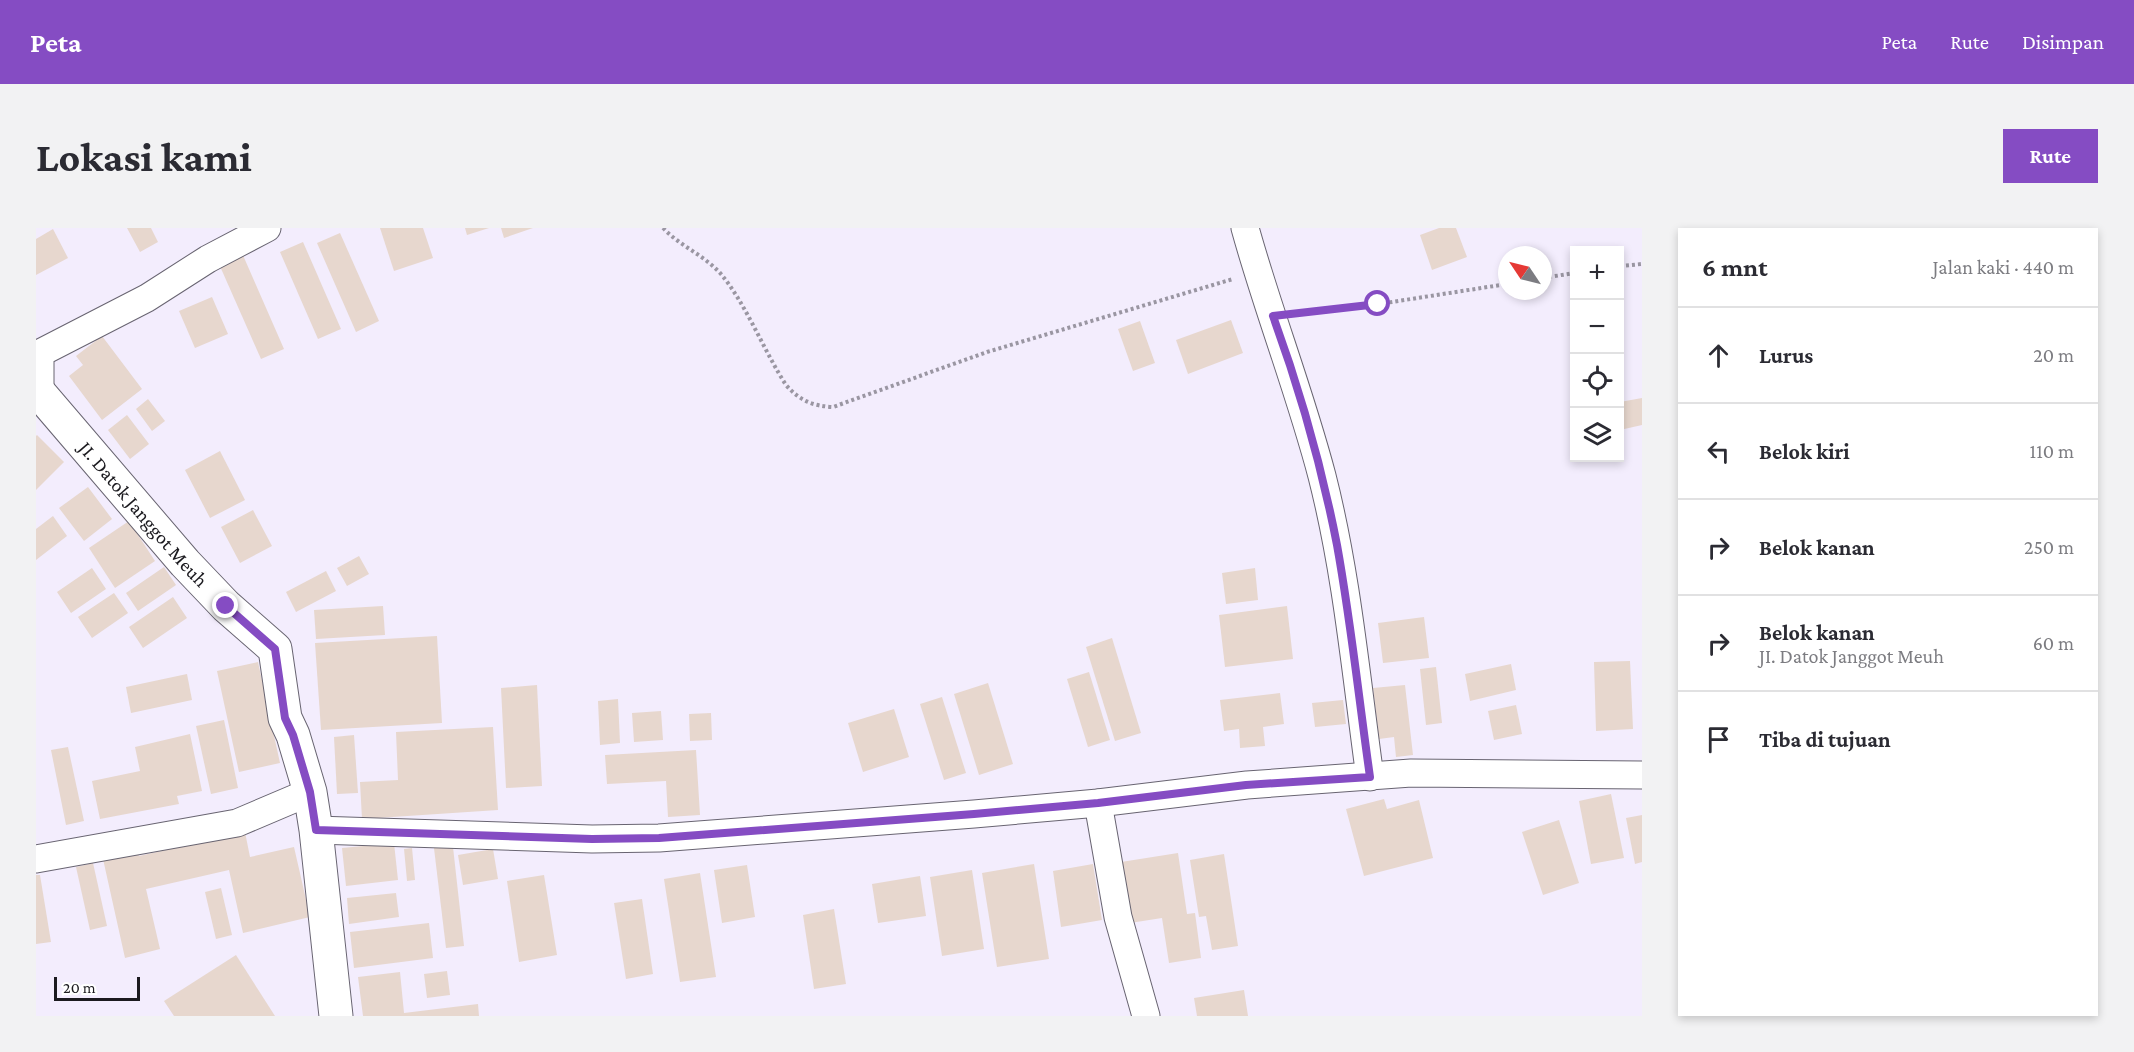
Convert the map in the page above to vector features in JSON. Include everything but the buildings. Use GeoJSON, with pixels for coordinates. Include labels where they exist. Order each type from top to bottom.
{"type":"FeatureCollection","features":[{"type":"Feature","properties":{"kind":"street"},"geometry":{"type":"LineString","coordinates":[[38,393],[40,352],[147,298],[208,260],[267,228]]}},
{"type":"Feature","properties":{"kind":"street"},"geometry":{"type":"LineString","coordinates":[[1245,228],[1319,465],[1332,523],[1350,630],[1370,777]]}},
{"type":"Feature","properties":{"kind":"street","name":"JI. Datok Janggot Meuh"},"geometry":{"type":"LineString","coordinates":[[38,393],[185,563],[226,606],[275,649],[285,718],[293,735],[310,792],[336,1016]]}},
{"type":"Feature","properties":{"kind":"street"},"geometry":{"type":"LineString","coordinates":[[316,830],[592,839],[659,838],[1098,803],[1246,785],[1411,773],[1642,775]]}},
{"type":"Feature","properties":{"kind":"street"},"geometry":{"type":"LineString","coordinates":[[36,859],[237,823],[310,792]]}},
{"type":"Feature","properties":{"kind":"street"},"geometry":{"type":"LineString","coordinates":[[1098,803],[1118,917],[1146,1016]]}},
{"type":"Feature","properties":{"kind":"path"},"geometry":{"type":"LineString","coordinates":[[663,228],[706,259],[722,275],[786,386],[795,396],[816,406],[833,407],[987,352],[1257,270]]}},
{"type":"Feature","properties":{"kind":"path"},"geometry":{"type":"LineString","coordinates":[[1624,266],[1642,264]]}},
{"type":"Feature","properties":{"kind":"path"},"geometry":{"type":"LineString","coordinates":[[1552,277],[1570,274]]}},
{"type":"Feature","properties":{"kind":"path"},"geometry":{"type":"LineString","coordinates":[[1273,316],[1378,304],[1498,285]]}},
{"type":"Feature","properties":{"kind":"route"},"geometry":{"type":"LineString","coordinates":[[226,606],[275,649],[285,718],[293,735],[310,792],[316,830],[592,839],[659,838],[974,814],[1098,803],[1246,785],[1370,777],[1337,547],[1322,477],[1273,316],[1378,304]]}}]}
